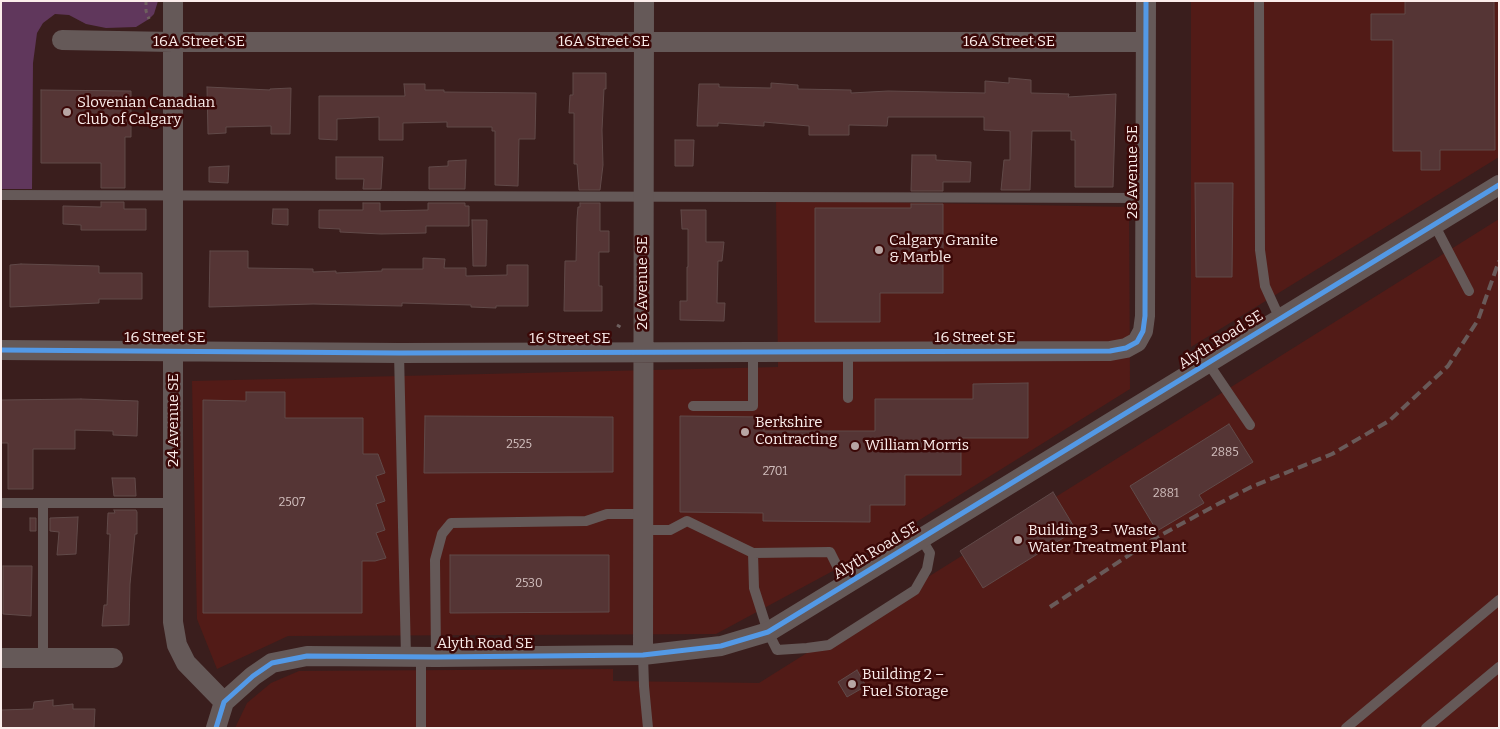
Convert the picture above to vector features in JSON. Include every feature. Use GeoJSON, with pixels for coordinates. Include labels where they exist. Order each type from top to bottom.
{"type":"FeatureCollection","features":[{"type":"Feature","properties":{"kind":"street","name":"24 Avenue SE"},"geometry":{"type":"LineString","coordinates":[[173,1],[173,622],[177,645],[186,662],[224,702]]}},
{"type":"Feature","properties":{"kind":"street","name":"26 Avenue SE"},"geometry":{"type":"LineString","coordinates":[[643,655],[644,1]]}},
{"type":"Feature","properties":{"kind":"street","name":"28 Avenue SE"},"geometry":{"type":"LineString","coordinates":[[1137,342],[1143,331],[1145,316],[1146,1]]}},
{"type":"Feature","properties":{"kind":"street","name":"16A Street SE"},"geometry":{"type":"LineString","coordinates":[[62,40],[173,42],[1145,42]]}},
{"type":"Feature","properties":{"kind":"street","name":"Alyth Road SE"},"geometry":{"type":"LineString","coordinates":[[224,702],[272,662],[307,656],[643,655],[721,646],[768,632],[1499,185]]}},
{"type":"Feature","properties":{"kind":"street","name":"16 Street SE"},"geometry":{"type":"LineString","coordinates":[[1,350],[399,352],[1110,351],[1126,348],[1137,342]]}},
{"type":"Feature","properties":{"kind":"street"},"geometry":{"type":"LineString","coordinates":[[1,658],[113,658]]}},
{"type":"Feature","properties":{"kind":"street"},"geometry":{"type":"LineString","coordinates":[[216,728],[224,702]]}},
{"type":"Feature","properties":{"kind":"lane"},"geometry":{"type":"LineString","coordinates":[[1259,1],[1260,250],[1265,286],[1280,319]]}},
{"type":"Feature","properties":{"kind":"lane"},"geometry":{"type":"LineString","coordinates":[[1,196],[1145,198]]}},
{"type":"Feature","properties":{"kind":"lane"},"geometry":{"type":"LineString","coordinates":[[1434,224],[1469,290]]}},
{"type":"Feature","properties":{"kind":"lane"},"geometry":{"type":"LineString","coordinates":[[693,406],[754,406],[753,351]]}},
{"type":"Feature","properties":{"kind":"lane"},"geometry":{"type":"LineString","coordinates":[[848,351],[848,398]]}},
{"type":"Feature","properties":{"kind":"lane"},"geometry":{"type":"LineString","coordinates":[[399,352],[421,657],[421,728]]}},
{"type":"Feature","properties":{"kind":"lane"},"geometry":{"type":"LineString","coordinates":[[1208,363],[1250,425]]}},
{"type":"Feature","properties":{"kind":"lane"},"geometry":{"type":"LineString","coordinates":[[1,503],[174,503]]}},
{"type":"Feature","properties":{"kind":"lane"},"geometry":{"type":"LineString","coordinates":[[43,503],[43,658]]}},
{"type":"Feature","properties":{"kind":"lane"},"geometry":{"type":"LineString","coordinates":[[421,657],[435,560],[442,534],[451,523],[586,520],[607,514],[670,530],[687,521],[753,554],[830,552],[846,584]]}},
{"type":"Feature","properties":{"kind":"lane"},"geometry":{"type":"LineString","coordinates":[[753,554],[754,588],[768,632],[777,650],[807,648],[829,645],[915,590],[927,569],[930,553],[921,538]]}},
{"type":"Feature","properties":{"kind":"lane"},"geometry":{"type":"LineString","coordinates":[[1346,728],[1499,600]]}},
{"type":"Feature","properties":{"kind":"lane"},"geometry":{"type":"LineString","coordinates":[[643,655],[648,728]]}},
{"type":"Feature","properties":{"kind":"lane"},"geometry":{"type":"LineString","coordinates":[[1426,728],[1499,667]]}},
{"type":"Feature","properties":{"kind":"path"},"geometry":{"type":"LineString","coordinates":[[146,1],[146,12],[149,20]]}},
{"type":"Feature","properties":{"kind":"path"},"geometry":{"type":"LineString","coordinates":[[616,325],[622,328]]}},
{"type":"Feature","properties":{"kind":"shaded area"},"geometry":{"type":"Polygon","coordinates":[[[1,1],[158,1],[154,14],[136,27],[106,28],[86,24],[69,15],[55,14],[43,23],[37,33],[33,63],[32,189],[1,189],[1,1]]]}},
{"type":"Feature","properties":{"kind":"shaded area"},"geometry":{"type":"Polygon","coordinates":[[[1191,1],[1499,1],[1499,157],[1191,347],[1191,1]]]}},
{"type":"Feature","properties":{"kind":"shaded area"},"geometry":{"type":"Polygon","coordinates":[[[776,200],[1129,207],[1130,389],[868,552],[716,634],[288,636],[217,669],[197,619],[192,381],[778,367],[776,200]]]}},
{"type":"Feature","properties":{"kind":"shaded area"},"geometry":{"type":"Polygon","coordinates":[[[1499,219],[1499,728],[235,728],[247,703],[271,683],[299,671],[613,669],[613,681],[759,683],[1499,219]]]}},
{"type":"Feature","properties":{"kind":"building"},"geometry":{"type":"Polygon","coordinates":[[[1405,1],[1494,1],[1495,150],[1440,150],[1440,170],[1421,170],[1421,151],[1393,151],[1393,40],[1371,40],[1371,14],[1405,14],[1405,1]]]}},
{"type":"Feature","properties":{"kind":"building"},"geometry":{"type":"Polygon","coordinates":[[[573,73],[606,73],[602,130],[603,165],[600,190],[579,190],[577,164],[574,164],[574,113],[569,113],[570,95],[573,95],[573,73]]]}},
{"type":"Feature","properties":{"kind":"building"},"geometry":{"type":"Polygon","coordinates":[[[1009,78],[1031,80],[1031,93],[1069,94],[1068,97],[1116,94],[1113,187],[1075,187],[1075,140],[1071,140],[1071,131],[1032,131],[1030,190],[1001,190],[1004,160],[1010,160],[1010,131],[984,130],[984,117],[888,117],[887,126],[849,125],[849,135],[809,135],[809,126],[764,122],[764,126],[718,123],[718,126],[697,126],[699,84],[719,84],[719,87],[771,88],[771,83],[798,85],[798,89],[851,90],[851,93],[888,91],[985,93],[985,81],[1009,83],[1009,78]]]}},
{"type":"Feature","properties":{"kind":"building"},"geometry":{"type":"Polygon","coordinates":[[[404,84],[425,84],[425,90],[444,90],[444,92],[536,93],[535,139],[519,139],[518,186],[495,185],[495,131],[492,131],[492,127],[447,127],[447,122],[403,123],[403,140],[379,140],[379,117],[337,119],[337,140],[319,139],[319,96],[405,96],[404,84]]]}},
{"type":"Feature","properties":{"kind":"building"},"geometry":{"type":"Polygon","coordinates":[[[207,87],[270,90],[291,88],[290,134],[271,134],[271,126],[226,127],[226,133],[208,134],[207,87]]]}},
{"type":"Feature","properties":{"kind":"building"},"geometry":{"type":"Polygon","coordinates":[[[41,90],[131,91],[131,137],[125,137],[125,188],[101,188],[101,163],[41,163],[41,90]]]}},
{"type":"Feature","properties":{"kind":"building"},"geometry":{"type":"Polygon","coordinates":[[[675,140],[694,140],[693,166],[675,166],[675,140]]]}},
{"type":"Feature","properties":{"kind":"building"},"geometry":{"type":"Polygon","coordinates":[[[912,155],[936,155],[936,160],[971,162],[970,182],[943,182],[943,191],[911,191],[912,155]]]}},
{"type":"Feature","properties":{"kind":"building"},"geometry":{"type":"Polygon","coordinates":[[[336,157],[383,157],[381,189],[363,189],[364,179],[336,179],[336,157]]]}},
{"type":"Feature","properties":{"kind":"building"},"geometry":{"type":"Polygon","coordinates":[[[466,160],[465,189],[429,189],[429,167],[448,166],[448,161],[466,160]]]}},
{"type":"Feature","properties":{"kind":"building"},"geometry":{"type":"Polygon","coordinates":[[[229,166],[228,183],[209,182],[209,167],[229,166]]]}},
{"type":"Feature","properties":{"kind":"building"},"geometry":{"type":"Polygon","coordinates":[[[1195,183],[1233,183],[1232,277],[1196,277],[1195,183]]]}},
{"type":"Feature","properties":{"kind":"building"},"geometry":{"type":"Polygon","coordinates":[[[101,202],[124,202],[124,209],[146,209],[146,230],[81,230],[81,225],[63,224],[63,206],[101,207],[101,202]]]}},
{"type":"Feature","properties":{"kind":"building"},"geometry":{"type":"Polygon","coordinates":[[[363,203],[380,203],[380,211],[428,210],[428,203],[465,203],[465,206],[469,206],[469,226],[426,226],[426,233],[381,234],[340,232],[340,229],[319,228],[319,210],[363,210],[363,203]]]}},
{"type":"Feature","properties":{"kind":"building"},"geometry":{"type":"Polygon","coordinates":[[[580,203],[600,203],[600,231],[609,231],[609,252],[599,252],[599,286],[602,286],[602,311],[564,311],[565,261],[576,261],[577,219],[580,203]]]}},
{"type":"Feature","properties":{"kind":"building","name":"Calgary Granite & Marble"},"geometry":{"type":"Polygon","coordinates":[[[911,204],[943,204],[943,293],[880,293],[880,322],[815,322],[815,208],[911,208],[911,204]]]}},
{"type":"Feature","properties":{"kind":"building"},"geometry":{"type":"Polygon","coordinates":[[[273,209],[288,209],[288,225],[272,224],[273,209]]]}},
{"type":"Feature","properties":{"kind":"building"},"geometry":{"type":"Polygon","coordinates":[[[681,210],[706,210],[706,242],[724,242],[722,261],[718,261],[717,303],[725,303],[724,321],[680,320],[680,301],[687,301],[688,267],[688,229],[682,229],[681,210]]]}},
{"type":"Feature","properties":{"kind":"building"},"geometry":{"type":"Polygon","coordinates":[[[472,220],[487,220],[486,266],[473,266],[472,220]]]}},
{"type":"Feature","properties":{"kind":"building"},"geometry":{"type":"Polygon","coordinates":[[[210,251],[248,251],[248,268],[313,269],[313,272],[336,271],[336,273],[382,271],[382,269],[423,269],[423,258],[445,259],[444,268],[466,268],[466,276],[507,275],[507,265],[528,265],[528,306],[496,306],[496,308],[471,307],[471,305],[402,303],[402,306],[313,304],[209,307],[210,251]]]}},
{"type":"Feature","properties":{"kind":"building"},"geometry":{"type":"Polygon","coordinates":[[[10,265],[99,266],[99,273],[142,273],[142,299],[99,299],[99,303],[10,307],[10,265]]]}},
{"type":"Feature","properties":{"kind":"building"},"geometry":{"type":"Polygon","coordinates":[[[1028,383],[1028,438],[961,438],[961,475],[905,475],[905,505],[870,505],[870,522],[763,521],[763,513],[680,512],[680,416],[764,417],[764,431],[875,431],[875,399],[973,399],[973,384],[1028,383]]]}},
{"type":"Feature","properties":{"kind":"building"},"geometry":{"type":"Polygon","coordinates":[[[246,392],[285,392],[285,418],[363,418],[363,454],[378,454],[385,473],[376,476],[385,501],[376,504],[385,530],[376,533],[386,558],[375,561],[362,561],[362,613],[203,613],[203,400],[246,401],[246,392]]]}},
{"type":"Feature","properties":{"kind":"building"},"geometry":{"type":"Polygon","coordinates":[[[81,399],[138,401],[137,436],[113,435],[113,431],[75,430],[75,449],[33,449],[33,489],[8,489],[8,443],[1,443],[1,400],[81,399]]]}},
{"type":"Feature","properties":{"kind":"building"},"geometry":{"type":"Polygon","coordinates":[[[425,416],[613,417],[613,472],[424,473],[425,416]]]}},
{"type":"Feature","properties":{"kind":"building"},"geometry":{"type":"Polygon","coordinates":[[[1229,424],[1253,462],[1199,495],[1204,503],[1157,531],[1130,486],[1229,424]]]}},
{"type":"Feature","properties":{"kind":"building"},"geometry":{"type":"Polygon","coordinates":[[[112,478],[135,478],[136,496],[114,496],[112,478]]]}},
{"type":"Feature","properties":{"kind":"building","name":"Building 3 – Waste Water Treatment Plant"},"geometry":{"type":"Polygon","coordinates":[[[1053,492],[1076,530],[983,588],[960,551],[1053,492]]]}},
{"type":"Feature","properties":{"kind":"building"},"geometry":{"type":"Polygon","coordinates":[[[114,510],[136,510],[137,512],[137,534],[135,534],[130,584],[129,625],[102,626],[104,605],[107,605],[110,534],[107,534],[108,513],[115,513],[114,510]]]}},
{"type":"Feature","properties":{"kind":"building"},"geometry":{"type":"Polygon","coordinates":[[[78,517],[76,554],[57,555],[59,532],[50,531],[50,518],[78,517]]]}},
{"type":"Feature","properties":{"kind":"building"},"geometry":{"type":"Polygon","coordinates":[[[30,518],[36,518],[36,531],[30,531],[30,518]]]}},
{"type":"Feature","properties":{"kind":"building"},"geometry":{"type":"Polygon","coordinates":[[[450,555],[609,555],[609,612],[450,613],[450,555]]]}},
{"type":"Feature","properties":{"kind":"building"},"geometry":{"type":"Polygon","coordinates":[[[3,566],[32,566],[31,616],[3,614],[3,566]]]}},
{"type":"Feature","properties":{"kind":"building","name":"Building 2 – Fuel Storage"},"geometry":{"type":"Polygon","coordinates":[[[857,670],[866,686],[847,697],[838,682],[857,670]]]}},
{"type":"Feature","properties":{"kind":"building"},"geometry":{"type":"Polygon","coordinates":[[[53,700],[53,706],[73,704],[73,709],[95,709],[94,728],[1,728],[1,710],[33,709],[34,702],[53,700]]]}},
{"type":"Feature","properties":{"kind":"railway"},"geometry":{"type":"LineString","coordinates":[[1050,607],[1152,540],[1251,487],[1332,454],[1389,421],[1448,366],[1478,320],[1499,261]]}},
{"type":"Feature","properties":{"kind":"cycle path"},"geometry":{"type":"LineString","coordinates":[[1,350],[399,353],[1110,351],[1126,348],[1137,342],[1143,331],[1145,316],[1146,1]]}},
{"type":"Feature","properties":{"kind":"cycle path"},"geometry":{"type":"LineString","coordinates":[[216,728],[224,702],[253,676],[272,663],[307,656],[643,655],[721,646],[768,632],[1499,185]]}},
{"type":"Feature","properties":{"kind":"place","name":"Slovenian Canadian Club of Calgary"},"geometry":{"type":"Point","coordinates":[67,112]}},
{"type":"Feature","properties":{"kind":"place","name":"Calgary Granite & Marble"},"geometry":{"type":"Point","coordinates":[879,250]}},
{"type":"Feature","properties":{"kind":"place","name":"Berkshire Contracting"},"geometry":{"type":"Point","coordinates":[745,432]}},
{"type":"Feature","properties":{"kind":"place","name":"William Morris"},"geometry":{"type":"Point","coordinates":[855,446]}},
{"type":"Feature","properties":{"kind":"place","name":"Building 3 – Waste Water Treatment Plant"},"geometry":{"type":"Point","coordinates":[1018,540]}},
{"type":"Feature","properties":{"kind":"place","name":"Building 2 – Fuel Storage"},"geometry":{"type":"Point","coordinates":[852,684]}}]}
